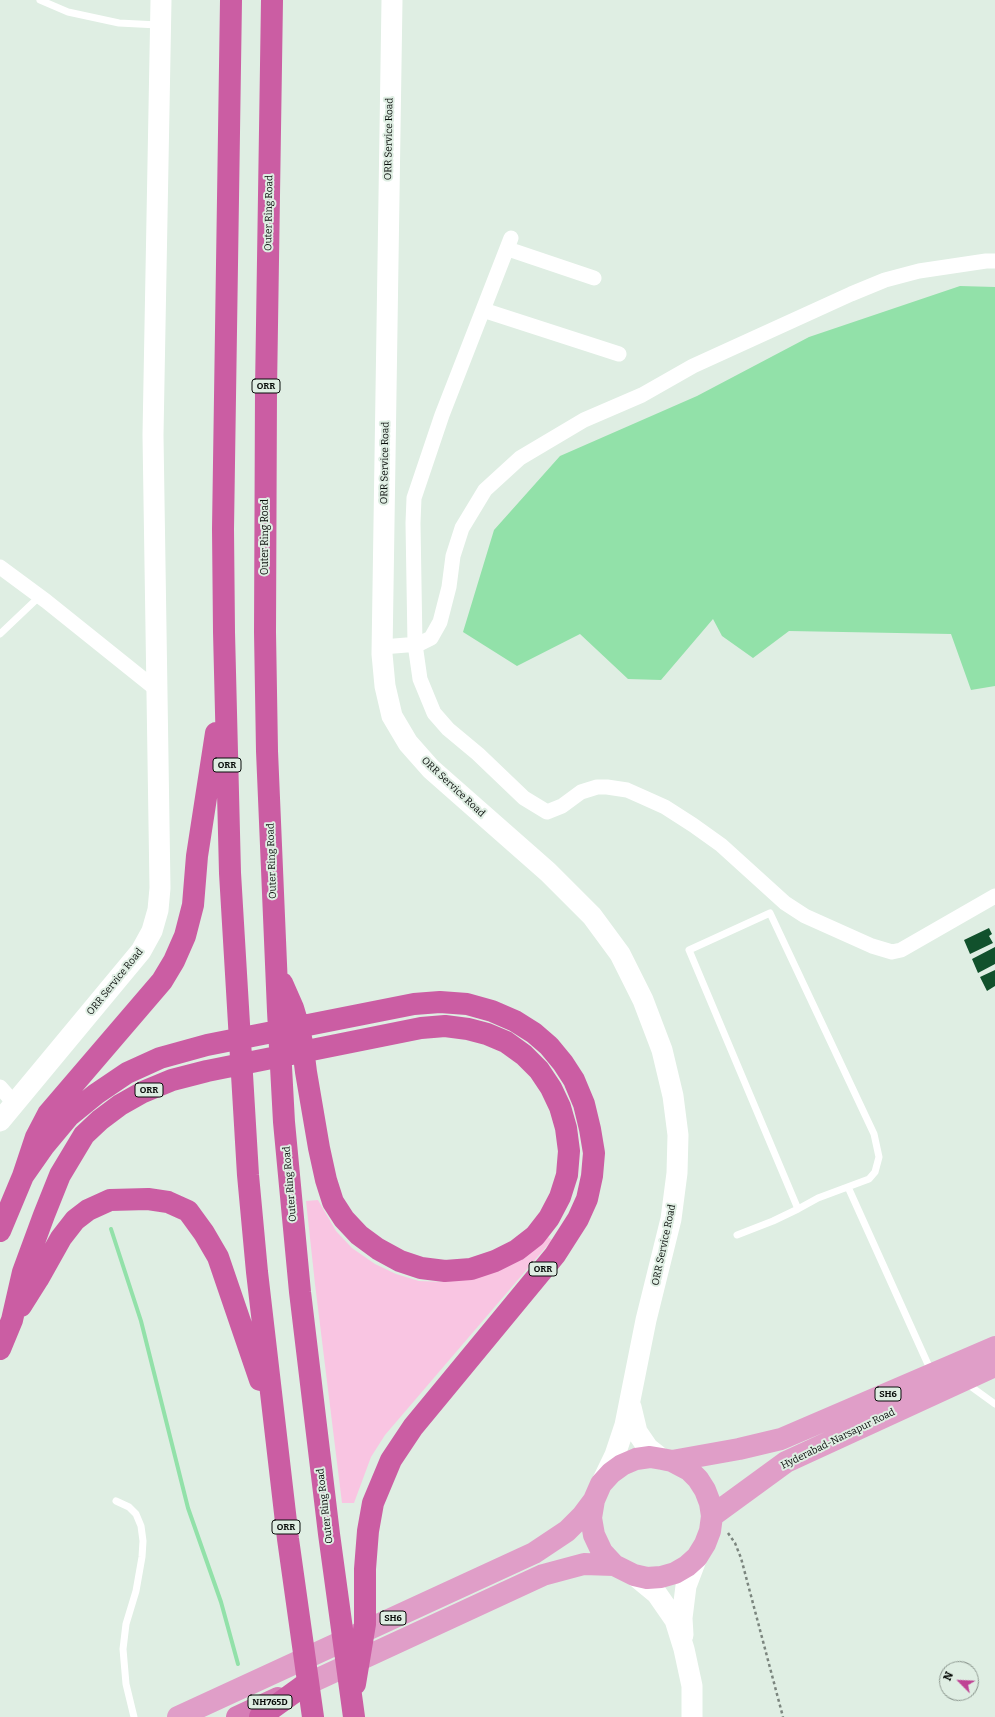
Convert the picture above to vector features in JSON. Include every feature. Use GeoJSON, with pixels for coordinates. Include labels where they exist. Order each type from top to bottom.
{"type":"FeatureCollection","features":[{"type":"Feature","properties":{"kind":"highway","name":"ORR"},"geometry":{"type":"LineString","coordinates":[[231,0],[224,398],[225,675],[230,860],[242,1084],[254,1243],[274,1419],[312,1717]]}},
{"type":"Feature","properties":{"kind":"highway","name":"Outer Ring Road"},"geometry":{"type":"LineString","coordinates":[[272,0],[266,390],[265,609],[267,758],[276,968],[286,1010],[282,1076],[288,1172],[300,1292],[340,1618],[353,1710]]}},
{"type":"Feature","properties":{"kind":"highway","name":"ORR"},"geometry":{"type":"LineString","coordinates":[[0,1231],[23,1176],[36,1137],[48,1114],[162,981],[174,961],[185,936],[193,905],[197,856],[225,675]]}},
{"type":"Feature","properties":{"kind":"highway","name":"ORR"},"geometry":{"type":"LineString","coordinates":[[23,1176],[44,1146],[69,1116],[96,1094],[128,1073],[160,1058],[207,1045],[414,1004],[440,1002],[468,1004],[492,1011],[515,1021],[534,1033],[549,1046],[563,1063],[574,1080],[584,1104],[594,1153],[592,1176],[587,1199],[578,1219],[555,1255],[413,1427],[391,1460],[373,1503],[368,1530],[364,1569],[365,1606],[363,1641],[353,1710]]}},
{"type":"Feature","properties":{"kind":"highway","name":"ORR"},"geometry":{"type":"LineString","coordinates":[[12,1320],[24,1272],[60,1175],[84,1135],[100,1120],[120,1105],[143,1092],[172,1080],[207,1071],[421,1028],[445,1026],[468,1029],[487,1034],[506,1042],[524,1055],[539,1070],[551,1088],[560,1107],[566,1128],[569,1151],[567,1174],[563,1189],[549,1218],[535,1236],[517,1250],[495,1261],[471,1269],[445,1271],[421,1268],[400,1262],[378,1249],[359,1235],[344,1219],[334,1202],[319,1148],[306,1072],[302,1041],[286,1010]]}},
{"type":"Feature","properties":{"kind":"highway"},"geometry":{"type":"LineString","coordinates":[[0,1349],[12,1320],[38,1279],[61,1238],[75,1220],[88,1210],[110,1200],[148,1199],[168,1202],[188,1211],[204,1233],[218,1257],[274,1419]]}},
{"type":"Feature","properties":{"kind":"highway"},"geometry":{"type":"LineString","coordinates":[[260,1717],[303,1686]]}},
{"type":"Feature","properties":{"kind":"highway","name":"NH765D"},"geometry":{"type":"LineString","coordinates":[[237,1717],[303,1686]]}},
{"type":"Feature","properties":{"kind":"main road","name":"ORR Service Road"},"geometry":{"type":"LineString","coordinates":[[0,1121],[137,956],[152,931],[158,910],[160,888],[153,435],[161,0]]}},
{"type":"Feature","properties":{"kind":"main road","name":"ORR Service Road"},"geometry":{"type":"LineString","coordinates":[[392,0],[382,647],[385,686],[392,716],[408,743],[431,769],[548,872],[592,916],[620,954],[643,1000],[662,1050],[674,1096],[678,1135],[677,1173],[671,1219],[646,1320],[631,1393]]}},
{"type":"Feature","properties":{"kind":"main road","name":"Hyderabad-Narsapur Road"},"geometry":{"type":"LineString","coordinates":[[667,1460],[740,1449],[781,1439],[995,1348]]}},
{"type":"Feature","properties":{"kind":"main road","name":"Hyderabad-Narsapur Road"},"geometry":{"type":"LineString","coordinates":[[718,1523],[786,1462],[995,1366]]}},
{"type":"Feature","properties":{"kind":"main road"},"geometry":{"type":"LineString","coordinates":[[631,1393],[631,1413],[637,1432],[648,1448],[667,1460]]}},
{"type":"Feature","properties":{"kind":"main road"},"geometry":{"type":"LineString","coordinates":[[598,1492],[615,1455],[626,1425],[631,1393]]}},
{"type":"Feature","properties":{"kind":"main road","name":"SH6"},"geometry":{"type":"LineString","coordinates":[[178,1717],[534,1554],[567,1531],[582,1516],[598,1492],[611,1473],[636,1459],[650,1457],[667,1460],[689,1470],[698,1479],[705,1490],[718,1523],[710,1531],[705,1544],[697,1557],[687,1566],[675,1573],[661,1577],[647,1578],[634,1575],[614,1565],[602,1552],[594,1535],[591,1518],[598,1492]]}},
{"type":"Feature","properties":{"kind":"main road"},"geometry":{"type":"LineString","coordinates":[[684,1649],[682,1618],[686,1586],[697,1557]]}},
{"type":"Feature","properties":{"kind":"main road","name":"SH6"},"geometry":{"type":"LineString","coordinates":[[303,1686],[542,1575],[584,1564],[614,1565]]}},
{"type":"Feature","properties":{"kind":"main road"},"geometry":{"type":"LineString","coordinates":[[634,1575],[658,1594],[675,1620],[684,1649],[692,1686],[692,1717]]}},
{"type":"Feature","properties":{"kind":"street"},"geometry":{"type":"LineString","coordinates":[[594,278],[510,244],[442,415],[414,498],[413,524],[415,644],[420,679],[434,713],[448,729],[478,754],[524,798],[547,812],[562,806],[581,792],[596,787],[607,787],[633,793],[665,807],[694,825],[721,845],[785,903],[805,916],[872,946],[892,952],[900,950],[995,896]]}},
{"type":"Feature","properties":{"kind":"street"},"geometry":{"type":"LineString","coordinates":[[382,647],[419,644],[430,638],[440,622],[449,587],[453,556],[462,528],[485,490],[520,458],[584,420],[642,395],[693,366],[851,294],[885,280],[919,271],[986,260],[995,261]]}},
{"type":"Feature","properties":{"kind":"street"},"geometry":{"type":"LineString","coordinates":[[483,310],[619,354]]}},
{"type":"Feature","properties":{"kind":"street"},"geometry":{"type":"LineString","coordinates":[[0,567],[40,596],[157,690]]}},
{"type":"Feature","properties":{"kind":"street"},"geometry":{"type":"LineString","coordinates":[[0,1088],[14,1103]]}},
{"type":"Feature","properties":{"kind":"lane"},"geometry":{"type":"LineString","coordinates":[[40,0],[68,12],[119,23],[160,25]]}},
{"type":"Feature","properties":{"kind":"lane"},"geometry":{"type":"LineString","coordinates":[[0,634],[40,596]]}},
{"type":"Feature","properties":{"kind":"lane"},"geometry":{"type":"LineString","coordinates":[[736,1235],[773,1221],[798,1209],[818,1198],[869,1179],[875,1172],[879,1157],[874,1134],[770,913],[689,950],[798,1209]]}},
{"type":"Feature","properties":{"kind":"lane"},"geometry":{"type":"LineString","coordinates":[[848,1187],[932,1375]]}},
{"type":"Feature","properties":{"kind":"lane"},"geometry":{"type":"LineString","coordinates":[[963,1381],[995,1404]]}},
{"type":"Feature","properties":{"kind":"lane"},"geometry":{"type":"LineString","coordinates":[[116,1501],[129,1507],[136,1514],[141,1526],[143,1541],[142,1557],[136,1591],[126,1624],[123,1649],[126,1684],[134,1717]]}},
{"type":"Feature","properties":{"kind":"path"},"geometry":{"type":"LineString","coordinates":[[718,1523],[735,1543],[741,1558],[783,1717]]}},
{"type":"Feature","properties":{"kind":"shaded area"},"geometry":{"type":"Polygon","coordinates":[[[960,286],[995,287],[995,686],[971,690],[951,634],[789,631],[753,658],[722,636],[713,619],[661,680],[628,679],[580,634],[517,666],[463,632],[494,530],[560,456],[697,396],[809,337],[960,286]]]}},
{"type":"Feature","properties":{"kind":"shaded area"},"geometry":{"type":"Polygon","coordinates":[[[318,1200],[336,1231],[352,1248],[375,1264],[396,1274],[419,1281],[447,1282],[548,1237],[552,1240],[385,1435],[371,1457],[354,1503],[342,1503],[315,1284],[306,1201],[318,1200]]]}},
{"type":"Feature","properties":{"kind":"building"},"geometry":{"type":"Polygon","coordinates":[[[989,928],[992,934],[989,936],[993,943],[970,954],[964,940],[989,928]]]}},
{"type":"Feature","properties":{"kind":"building"},"geometry":{"type":"Polygon","coordinates":[[[995,947],[995,964],[978,973],[972,959],[995,947]]]}},
{"type":"Feature","properties":{"kind":"building"},"geometry":{"type":"Polygon","coordinates":[[[995,970],[995,986],[987,991],[980,977],[995,970]]]}},
{"type":"Feature","properties":{"kind":"waterway"},"geometry":{"type":"LineString","coordinates":[[111,1229],[141,1321],[188,1508],[221,1602],[238,1664]]}}]}
